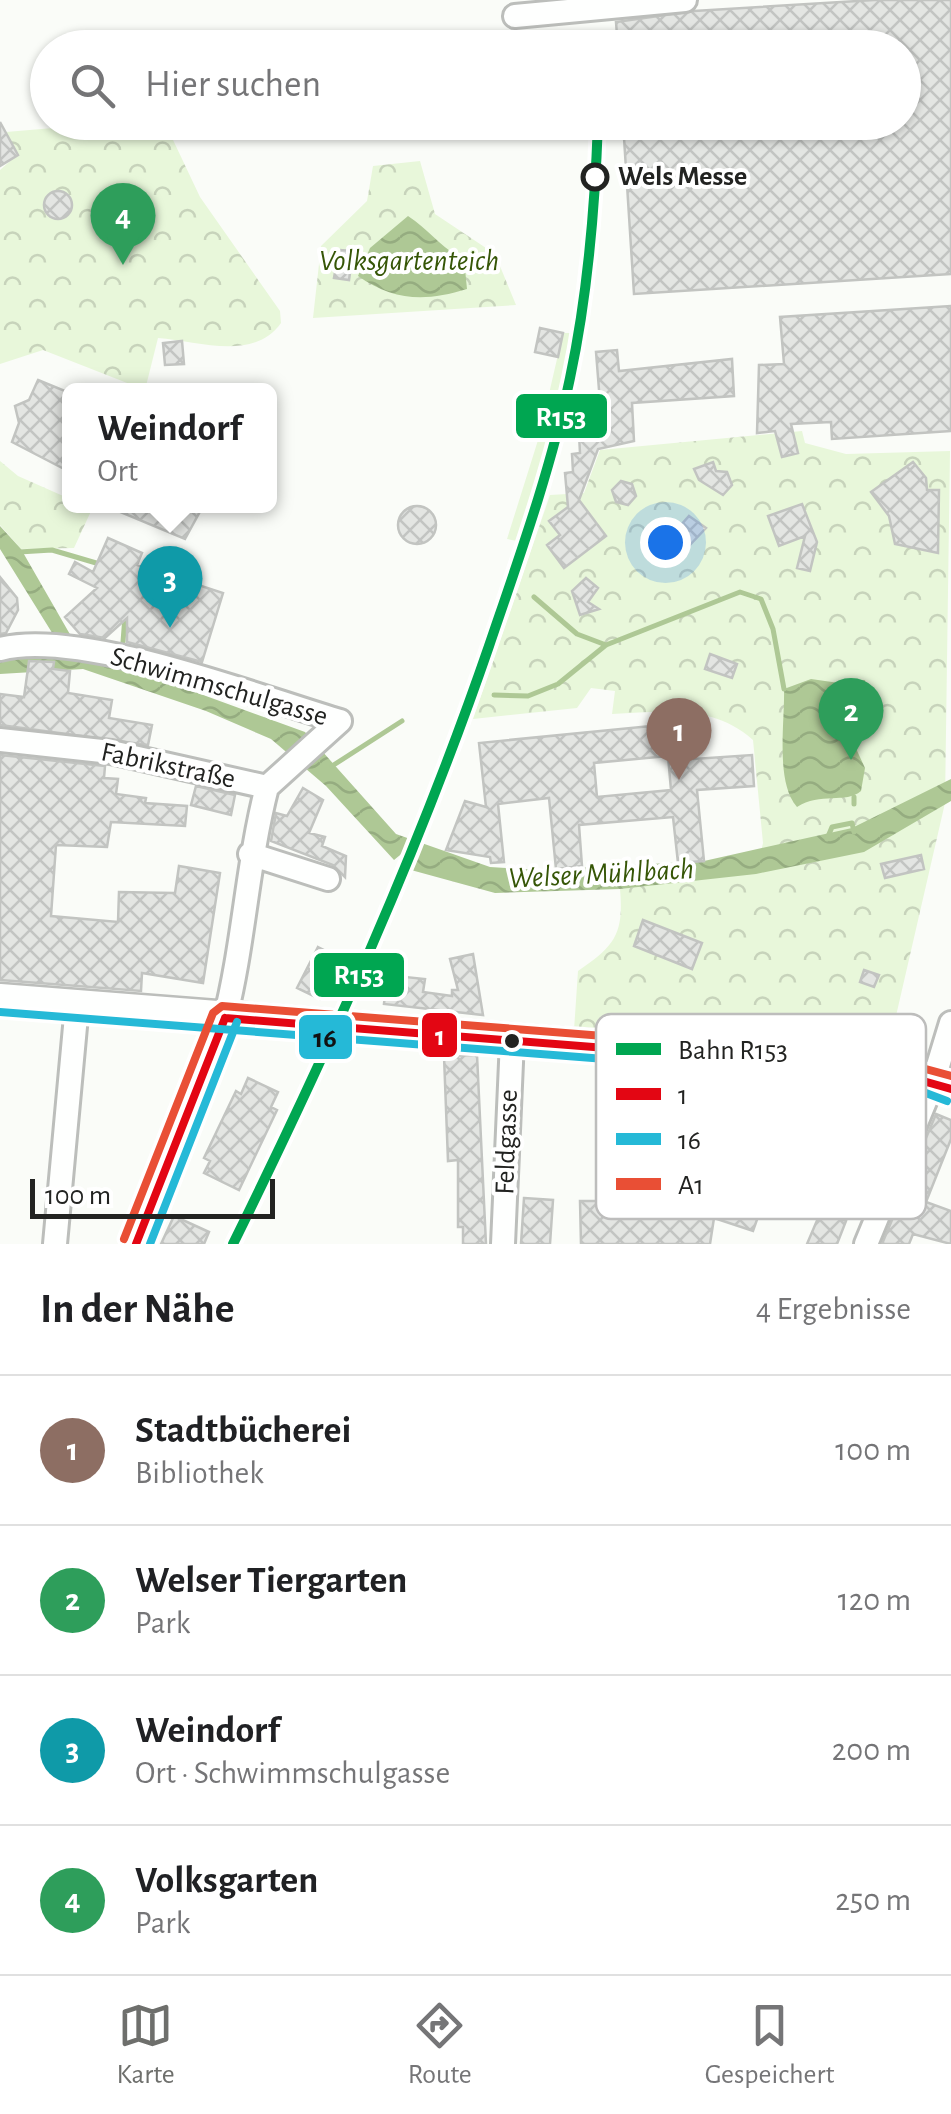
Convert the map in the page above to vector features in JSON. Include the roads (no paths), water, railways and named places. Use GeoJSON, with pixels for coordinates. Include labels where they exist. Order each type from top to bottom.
{"type":"FeatureCollection","features":[{"type":"Feature","properties":{"kind":"main road"},"geometry":{"type":"LineString","coordinates":[[0,999],[596,1047]]}},
{"type":"Feature","properties":{"kind":"street"},"geometry":{"type":"LineString","coordinates":[[515,16],[685,0]]}},
{"type":"Feature","properties":{"kind":"street","name":"Schwimmschulgasse"},"geometry":{"type":"LineString","coordinates":[[0,649],[87,651],[146,663],[340,722],[267,787]]}},
{"type":"Feature","properties":{"kind":"street","name":"Fabrikstraße"},"geometry":{"type":"LineString","coordinates":[[0,740],[112,752],[267,787],[250,854],[224,1018],[211,1063],[136,1244]]}},
{"type":"Feature","properties":{"kind":"street"},"geometry":{"type":"LineString","coordinates":[[250,854],[328,878]]}},
{"type":"Feature","properties":{"kind":"street"},"geometry":{"type":"LineString","coordinates":[[55,1244],[77,1006]]}},
{"type":"Feature","properties":{"kind":"street"},"geometry":{"type":"LineString","coordinates":[[926,1118],[942,1085],[951,1022]]}},
{"type":"Feature","properties":{"kind":"street","name":"Feldgasse"},"geometry":{"type":"LineString","coordinates":[[503,1244],[512,1040]]}},
{"type":"Feature","properties":{"kind":"street"},"geometry":{"type":"LineString","coordinates":[[866,1244],[878,1219]]}},
{"type":"Feature","properties":{"kind":"water","name":"Volksgartenteich"},"geometry":{"type":"Polygon","coordinates":[[[408,216],[464,259],[467,289],[410,297],[384,290],[358,276],[370,248],[408,216]]]}},
{"type":"Feature","properties":{"kind":"water","name":"Welser Mühlbach"},"geometry":{"type":"Polygon","coordinates":[[[0,526],[21,549],[83,657],[121,665],[305,732],[396,834],[490,867],[543,870],[704,861],[852,828],[951,779],[951,801],[864,852],[756,874],[620,889],[495,893],[411,870],[416,842],[394,860],[326,786],[271,739],[206,711],[83,669],[0,674],[0,656],[64,652],[0,549],[0,526]]]}},
{"type":"Feature","properties":{"kind":"water"},"geometry":{"type":"Polygon","coordinates":[[[811,679],[839,683],[865,680],[867,700],[853,742],[865,768],[861,791],[855,795],[815,800],[797,807],[783,768],[784,689],[811,679]]]}},
{"type":"Feature","properties":{"kind":"waterway"},"geometry":{"type":"LineString","coordinates":[[19,552],[52,550],[103,565]]}},
{"type":"Feature","properties":{"kind":"waterway"},"geometry":{"type":"LineString","coordinates":[[494,695],[528,696],[558,684],[606,645],[740,592],[761,599],[773,629],[784,689]]}},
{"type":"Feature","properties":{"kind":"waterway"},"geometry":{"type":"LineString","coordinates":[[534,597],[577,634],[606,645]]}},
{"type":"Feature","properties":{"kind":"waterway"},"geometry":{"type":"LineString","coordinates":[[123,642],[125,616]]}},
{"type":"Feature","properties":{"kind":"waterway"},"geometry":{"type":"LineString","coordinates":[[332,766],[402,721]]}},
{"type":"Feature","properties":{"kind":"waterway"},"geometry":{"type":"LineString","coordinates":[[854,797],[854,804]]}},
{"type":"Feature","properties":{"kind":"waterway"},"geometry":{"type":"LineString","coordinates":[[827,839],[832,827],[852,823],[854,832]]}},
{"type":"Feature","properties":{"kind":"rail line","name":"R153"},"geometry":{"type":"LineString","coordinates":[[233,1244],[304,1097],[402,874],[462,723],[523,547],[554,446],[582,315],[597,140]]}},
{"type":"Feature","properties":{"kind":"place","name":"Wels Messe"},"geometry":{"type":"Point","coordinates":[595,177]}},
{"type":"Feature","properties":{"kind":"place","name":"Volksgarten"},"geometry":{"type":"Point","coordinates":[123,265]}},
{"type":"Feature","properties":{"kind":"place","name":"Weindorf"},"geometry":{"type":"Point","coordinates":[170,628]}},
{"type":"Feature","properties":{"kind":"place","name":"Welser Tiergarten"},"geometry":{"type":"Point","coordinates":[851,760]}},
{"type":"Feature","properties":{"kind":"place","name":"Stadtbücherei"},"geometry":{"type":"Point","coordinates":[679,780]}}]}
